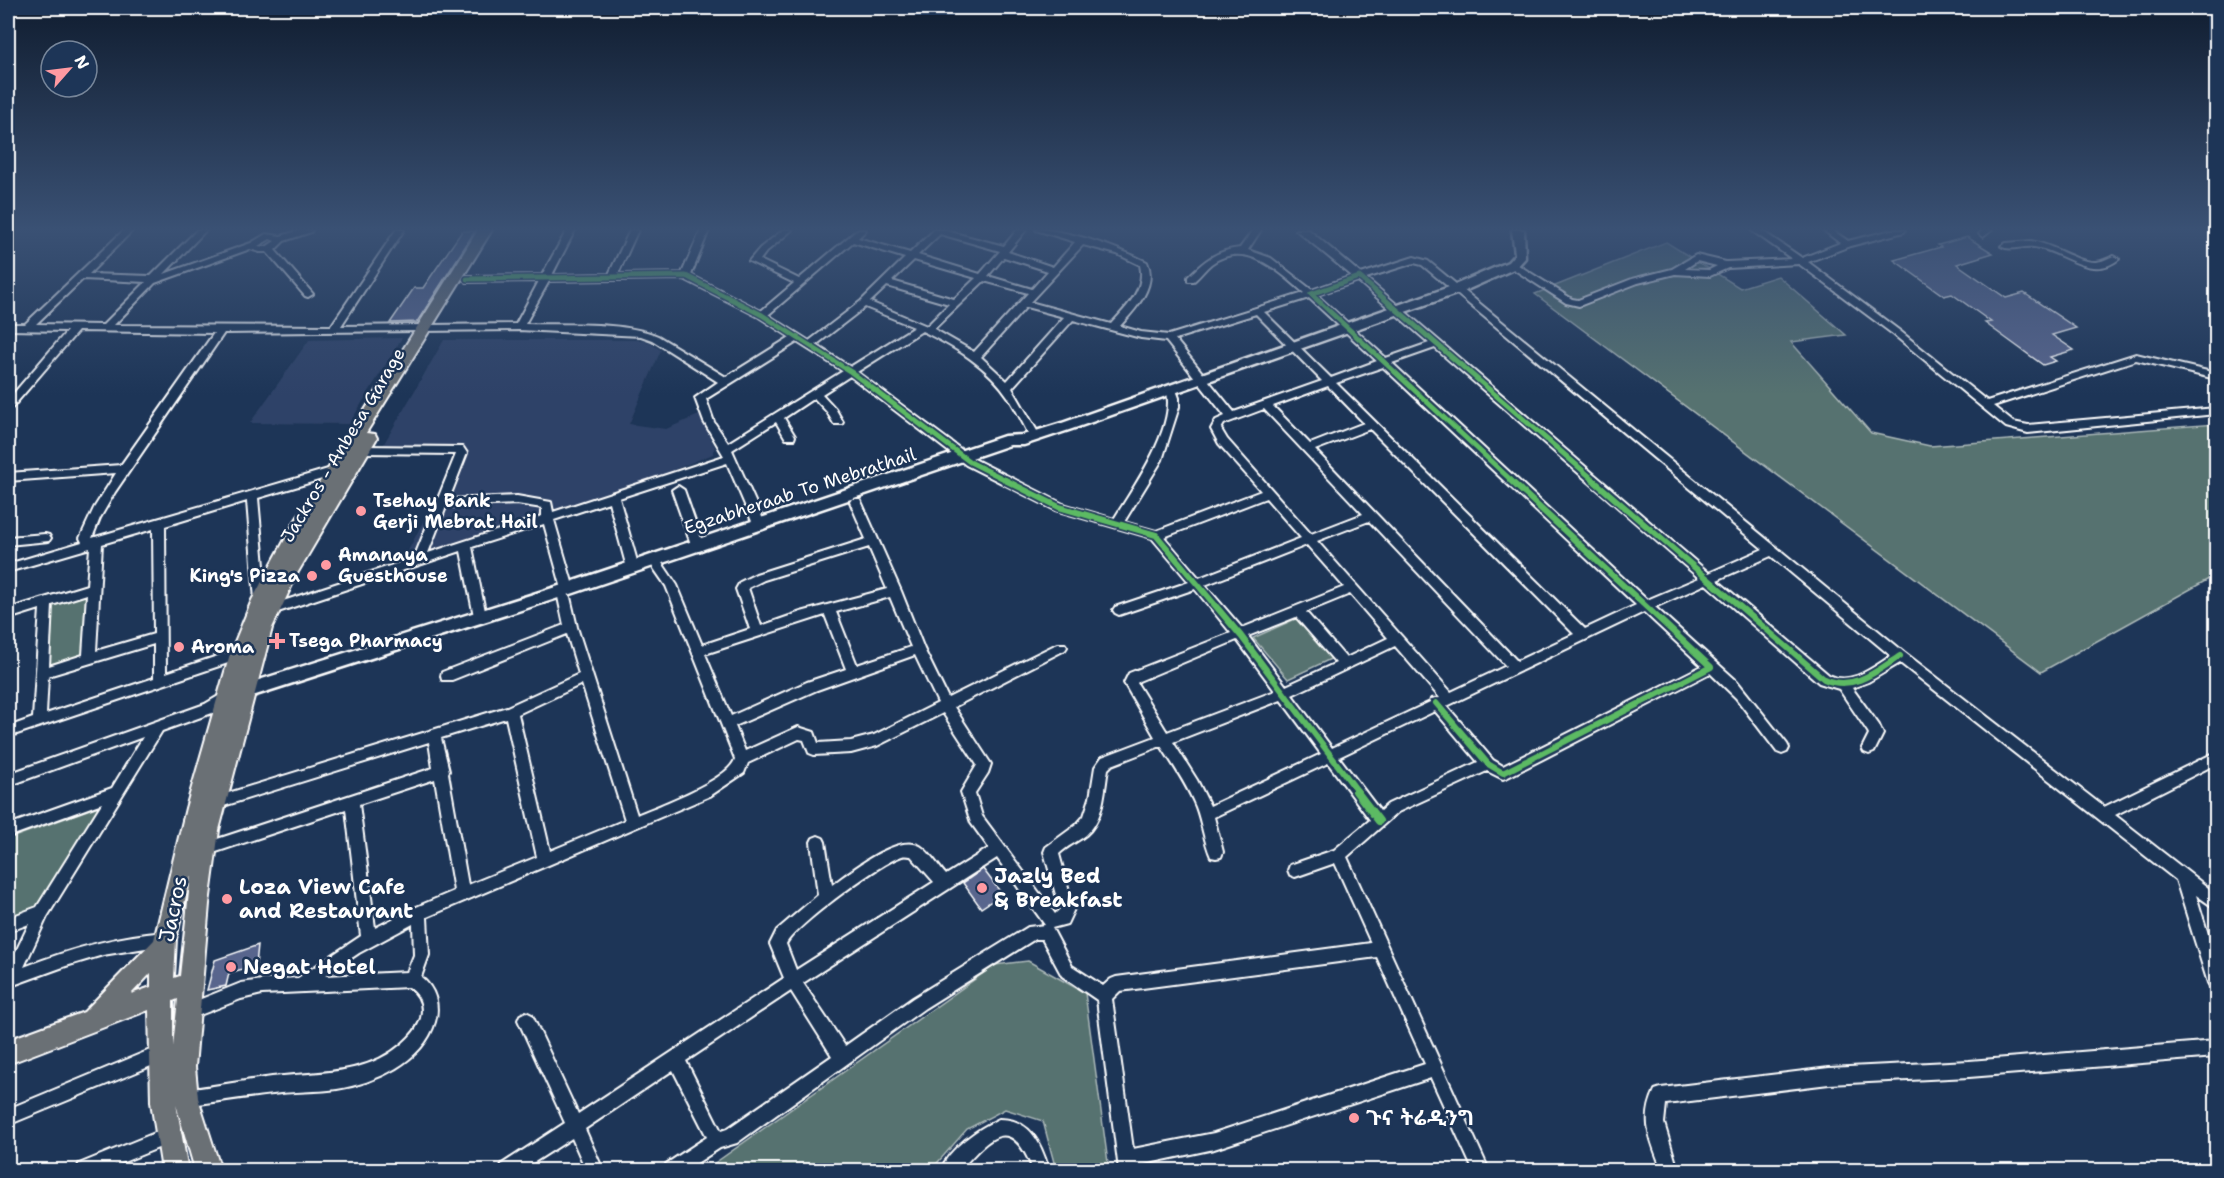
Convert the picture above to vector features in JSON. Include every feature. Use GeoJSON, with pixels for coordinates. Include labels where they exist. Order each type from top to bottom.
{"type":"FeatureCollection","features":[{"type":"Feature","properties":{"kind":"main road"},"geometry":{"type":"LineString","coordinates":[[266,604],[335,471],[430,329],[454,285]]}},
{"type":"Feature","properties":{"kind":"main road","name":"Jackros - Anbesa Garage"},"geometry":{"type":"LineString","coordinates":[[230,701],[263,628],[266,604],[290,571],[430,329],[463,285]]}},
{"type":"Feature","properties":{"kind":"main road"},"geometry":{"type":"LineString","coordinates":[[230,701],[856,502],[966,460],[1014,447],[1029,438],[1293,348],[1466,285]]}},
{"type":"Feature","properties":{"kind":"main road","name":"Egzabheraab To Mebrathail"},"geometry":{"type":"LineString","coordinates":[[230,701],[480,616],[566,593],[633,568],[656,564],[760,526],[966,460]]}},
{"type":"Feature","properties":{"kind":"main road","name":"Jacros"},"geometry":{"type":"LineString","coordinates":[[175,1170],[167,1136],[162,1053],[161,995],[165,942],[194,853],[214,803],[238,654],[266,604]]}},
{"type":"Feature","properties":{"kind":"main road","name":"Jacros"},"geometry":{"type":"LineString","coordinates":[[208,1170],[186,1098],[183,1067],[191,983],[194,853],[230,701]]}},
{"type":"Feature","properties":{"kind":"main road"},"geometry":{"type":"LineString","coordinates":[[91,1019],[165,942]]}},
{"type":"Feature","properties":{"kind":"main road"},"geometry":{"type":"LineString","coordinates":[[8,1052],[191,983]]}},
{"type":"Feature","properties":{"kind":"street"},"geometry":{"type":"LineString","coordinates":[[27,328],[72,285]]}},
{"type":"Feature","properties":{"kind":"street"},"geometry":{"type":"LineString","coordinates":[[105,328],[145,285]]}},
{"type":"Feature","properties":{"kind":"street"},"geometry":{"type":"LineString","coordinates":[[300,285],[308,294]]}},
{"type":"Feature","properties":{"kind":"street"},"geometry":{"type":"LineString","coordinates":[[333,330],[363,285]]}},
{"type":"Feature","properties":{"kind":"street"},"geometry":{"type":"LineString","coordinates":[[519,327],[542,285]]}},
{"type":"Feature","properties":{"kind":"street"},"geometry":{"type":"LineString","coordinates":[[703,285],[762,315],[851,372],[966,460],[1059,507],[1156,535],[1241,636],[1379,821]]}},
{"type":"Feature","properties":{"kind":"street"},"geometry":{"type":"LineString","coordinates":[[762,315],[799,285]]}},
{"type":"Feature","properties":{"kind":"street"},"geometry":{"type":"LineString","coordinates":[[810,345],[864,303],[882,285]]}},
{"type":"Feature","properties":{"kind":"street"},"geometry":{"type":"LineString","coordinates":[[895,285],[956,303]]}},
{"type":"Feature","properties":{"kind":"street"},"geometry":{"type":"LineString","coordinates":[[252,495],[266,604],[419,560],[548,519],[728,453],[815,393],[925,328],[974,285]]}},
{"type":"Feature","properties":{"kind":"street"},"geometry":{"type":"LineString","coordinates":[[1011,285],[1033,292]]}},
{"type":"Feature","properties":{"kind":"street"},"geometry":{"type":"LineString","coordinates":[[975,357],[1040,285]]}},
{"type":"Feature","properties":{"kind":"street"},"geometry":{"type":"LineString","coordinates":[[1113,328],[1137,298],[1142,285]]}},
{"type":"Feature","properties":{"kind":"street"},"geometry":{"type":"LineString","coordinates":[[1301,285],[1711,667],[1737,687],[1761,723],[1782,748]]}},
{"type":"Feature","properties":{"kind":"street"},"geometry":{"type":"LineString","coordinates":[[1025,304],[1069,318],[1169,338],[1336,285]]}},
{"type":"Feature","properties":{"kind":"street"},"geometry":{"type":"LineString","coordinates":[[1368,285],[1824,679],[1830,683],[1843,685],[1868,677],[1900,656]]}},
{"type":"Feature","properties":{"kind":"street"},"geometry":{"type":"LineString","coordinates":[[1452,285],[1900,656],[2217,902]]}},
{"type":"Feature","properties":{"kind":"street"},"geometry":{"type":"LineString","coordinates":[[1545,285],[1574,303],[1591,299],[1625,285]]}},
{"type":"Feature","properties":{"kind":"street"},"geometry":{"type":"LineString","coordinates":[[1832,285],[1987,404],[2010,425],[2028,429],[2217,411]]}},
{"type":"Feature","properties":{"kind":"street"},"geometry":{"type":"LineString","coordinates":[[864,303],[925,328],[975,357],[1007,387],[1029,438]]}},
{"type":"Feature","properties":{"kind":"street"},"geometry":{"type":"LineString","coordinates":[[1258,311],[1584,636]]}},
{"type":"Feature","properties":{"kind":"street"},"geometry":{"type":"LineString","coordinates":[[1007,387],[1069,318]]}},
{"type":"Feature","properties":{"kind":"street"},"geometry":{"type":"LineString","coordinates":[[8,327],[221,330],[519,327],[643,333],[671,347],[724,381]]}},
{"type":"Feature","properties":{"kind":"street"},"geometry":{"type":"LineString","coordinates":[[8,406],[75,328]]}},
{"type":"Feature","properties":{"kind":"street"},"geometry":{"type":"LineString","coordinates":[[89,658],[93,588],[92,543],[86,538],[90,526],[179,387],[221,330]]}},
{"type":"Feature","properties":{"kind":"street"},"geometry":{"type":"LineString","coordinates":[[760,526],[728,453],[709,422],[699,398],[796,338]]}},
{"type":"Feature","properties":{"kind":"street"},"geometry":{"type":"LineString","coordinates":[[1169,338],[1232,417]]}},
{"type":"Feature","properties":{"kind":"street"},"geometry":{"type":"LineString","coordinates":[[1436,344],[1232,417],[1216,425],[1218,435],[1396,640],[1488,764],[1498,772],[1510,771],[1711,667]]}},
{"type":"Feature","properties":{"kind":"street"},"geometry":{"type":"LineString","coordinates":[[1987,404],[2136,357],[2217,376]]}},
{"type":"Feature","properties":{"kind":"street"},"geometry":{"type":"LineString","coordinates":[[1126,525],[1157,460],[1174,407],[1171,389]]}},
{"type":"Feature","properties":{"kind":"street"},"geometry":{"type":"LineString","coordinates":[[815,393],[831,410],[838,422]]}},
{"type":"Feature","properties":{"kind":"street"},"geometry":{"type":"LineString","coordinates":[[1266,405],[1515,668]]}},
{"type":"Feature","properties":{"kind":"street"},"geometry":{"type":"LineString","coordinates":[[778,417],[790,436]]}},
{"type":"Feature","properties":{"kind":"street"},"geometry":{"type":"LineString","coordinates":[[1308,449],[1370,425]]}},
{"type":"Feature","properties":{"kind":"street"},"geometry":{"type":"LineString","coordinates":[[363,448],[459,450],[462,455],[419,560]]}},
{"type":"Feature","properties":{"kind":"street"},"geometry":{"type":"LineString","coordinates":[[8,477],[125,469]]}},
{"type":"Feature","properties":{"kind":"street"},"geometry":{"type":"LineString","coordinates":[[8,568],[335,471]]}},
{"type":"Feature","properties":{"kind":"street"},"geometry":{"type":"LineString","coordinates":[[678,490],[698,547]]}},
{"type":"Feature","properties":{"kind":"street"},"geometry":{"type":"LineString","coordinates":[[1156,535],[1268,493]]}},
{"type":"Feature","properties":{"kind":"street"},"geometry":{"type":"LineString","coordinates":[[613,497],[633,568]]}},
{"type":"Feature","properties":{"kind":"street"},"geometry":{"type":"LineString","coordinates":[[441,503],[538,502],[547,505],[571,627],[633,824]]}},
{"type":"Feature","properties":{"kind":"street"},"geometry":{"type":"LineString","coordinates":[[856,502],[918,649],[945,705],[984,764],[968,792],[969,804],[976,819],[999,849],[1049,927],[1067,971],[1104,996],[1126,1165],[1214,1141],[1434,1069]]}},
{"type":"Feature","properties":{"kind":"street"},"geometry":{"type":"LineString","coordinates":[[1119,610],[1199,584],[1369,516]]}},
{"type":"Feature","properties":{"kind":"street"},"geometry":{"type":"LineString","coordinates":[[159,522],[160,680]]}},
{"type":"Feature","properties":{"kind":"street"},"geometry":{"type":"LineString","coordinates":[[8,541],[45,538]]}},
{"type":"Feature","properties":{"kind":"street"},"geometry":{"type":"LineString","coordinates":[[757,631],[742,589],[744,585],[760,577],[873,541]]}},
{"type":"Feature","properties":{"kind":"street"},"geometry":{"type":"LineString","coordinates":[[466,545],[480,616]]}},
{"type":"Feature","properties":{"kind":"street"},"geometry":{"type":"LineString","coordinates":[[1207,814],[1645,606],[1771,551]]}},
{"type":"Feature","properties":{"kind":"street"},"geometry":{"type":"LineString","coordinates":[[303,983],[334,959],[369,937],[419,913],[705,792],[739,769],[742,759],[671,585],[656,564]]}},
{"type":"Feature","properties":{"kind":"street"},"geometry":{"type":"LineString","coordinates":[[8,614],[93,588]]}},
{"type":"Feature","properties":{"kind":"street"},"geometry":{"type":"LineString","coordinates":[[1216,852],[1207,814],[1167,740],[1130,683],[1134,677],[1241,636],[1351,589]]}},
{"type":"Feature","properties":{"kind":"street"},"geometry":{"type":"LineString","coordinates":[[697,652],[757,631],[895,591]]}},
{"type":"Feature","properties":{"kind":"street"},"geometry":{"type":"LineString","coordinates":[[39,722],[46,602]]}},
{"type":"Feature","properties":{"kind":"street"},"geometry":{"type":"LineString","coordinates":[[829,609],[853,671]]}},
{"type":"Feature","properties":{"kind":"street"},"geometry":{"type":"LineString","coordinates":[[1298,610],[1344,664]]}},
{"type":"Feature","properties":{"kind":"street"},"geometry":{"type":"LineString","coordinates":[[447,676],[571,627]]}},
{"type":"Feature","properties":{"kind":"street"},"geometry":{"type":"LineString","coordinates":[[41,674],[159,637]]}},
{"type":"Feature","properties":{"kind":"street"},"geometry":{"type":"LineString","coordinates":[[672,1170],[717,1140],[731,1137],[842,1057],[983,961],[1033,932],[1049,927],[1065,918],[1067,909],[1051,852],[1058,844],[1085,826],[1091,817],[1102,767],[1107,761],[1167,740],[1284,693],[1396,640]]}},
{"type":"Feature","properties":{"kind":"street"},"geometry":{"type":"LineString","coordinates":[[742,759],[798,733],[809,736],[814,749],[864,744],[1060,647]]}},
{"type":"Feature","properties":{"kind":"street"},"geometry":{"type":"LineString","coordinates":[[727,724],[812,686],[918,649]]}},
{"type":"Feature","properties":{"kind":"street"},"geometry":{"type":"LineString","coordinates":[[8,732],[238,654]]}},
{"type":"Feature","properties":{"kind":"street"},"geometry":{"type":"LineString","coordinates":[[214,803],[511,711],[587,676]]}},
{"type":"Feature","properties":{"kind":"street"},"geometry":{"type":"LineString","coordinates":[[1843,685],[1874,729],[1876,734],[1869,748]]}},
{"type":"Feature","properties":{"kind":"street","name":"Egzabheraab To Mebrathail"},"geometry":{"type":"LineString","coordinates":[[8,780],[230,701]]}},
{"type":"Feature","properties":{"kind":"street"},"geometry":{"type":"LineString","coordinates":[[511,711],[545,860]]}},
{"type":"Feature","properties":{"kind":"street"},"geometry":{"type":"LineString","coordinates":[[9,980],[42,912],[114,793],[157,728]]}},
{"type":"Feature","properties":{"kind":"street"},"geometry":{"type":"LineString","coordinates":[[434,734],[462,895]]}},
{"type":"Feature","properties":{"kind":"street"},"geometry":{"type":"LineString","coordinates":[[2103,814],[2217,758]]}},
{"type":"Feature","properties":{"kind":"street"},"geometry":{"type":"LineString","coordinates":[[1295,870],[1339,855],[1393,808],[1488,764]]}},
{"type":"Feature","properties":{"kind":"street"},"geometry":{"type":"LineString","coordinates":[[194,853],[442,771]]}},
{"type":"Feature","properties":{"kind":"street"},"geometry":{"type":"LineString","coordinates":[[8,831],[114,793]]}},
{"type":"Feature","properties":{"kind":"street"},"geometry":{"type":"LineString","coordinates":[[352,802],[369,937]]}},
{"type":"Feature","properties":{"kind":"street"},"geometry":{"type":"LineString","coordinates":[[818,842],[826,897]]}},
{"type":"Feature","properties":{"kind":"street"},"geometry":{"type":"LineString","coordinates":[[842,1057],[793,981],[781,954],[778,938],[791,923],[887,856],[909,849],[925,858],[945,884]]}},
{"type":"Feature","properties":{"kind":"street"},"geometry":{"type":"LineString","coordinates":[[508,1170],[793,981],[999,849]]}},
{"type":"Feature","properties":{"kind":"street"},"geometry":{"type":"LineString","coordinates":[[1339,855],[1481,1170]]}},
{"type":"Feature","properties":{"kind":"street"},"geometry":{"type":"LineString","coordinates":[[2182,875],[2217,983]]}},
{"type":"Feature","properties":{"kind":"street"},"geometry":{"type":"LineString","coordinates":[[8,925],[42,912]]}},
{"type":"Feature","properties":{"kind":"street"},"geometry":{"type":"LineString","coordinates":[[411,979],[422,962],[424,953],[419,913]]}},
{"type":"Feature","properties":{"kind":"street"},"geometry":{"type":"LineString","coordinates":[[9,980],[76,954],[114,943],[165,942]]}},
{"type":"Feature","properties":{"kind":"street"},"geometry":{"type":"LineString","coordinates":[[1104,996],[1116,984],[1382,949]]}},
{"type":"Feature","properties":{"kind":"street"},"geometry":{"type":"LineString","coordinates":[[186,1098],[270,1086],[338,1081],[354,1077],[400,1056],[421,1038],[428,1023],[430,1008],[427,993],[411,979],[303,983],[241,991],[187,1012]]}},
{"type":"Feature","properties":{"kind":"street"},"geometry":{"type":"LineString","coordinates":[[525,1020],[595,1170]]}},
{"type":"Feature","properties":{"kind":"street"},"geometry":{"type":"LineString","coordinates":[[1670,1170],[1654,1120],[1655,1105],[1661,1096],[1828,1076],[1969,1069],[2217,1049]]}},
{"type":"Feature","properties":{"kind":"street"},"geometry":{"type":"LineString","coordinates":[[8,1117],[162,1053]]}},
{"type":"Feature","properties":{"kind":"street"},"geometry":{"type":"LineString","coordinates":[[676,1059],[717,1140]]}},
{"type":"Feature","properties":{"kind":"street"},"geometry":{"type":"LineString","coordinates":[[949,1170],[978,1138],[999,1127],[1014,1128],[1024,1134],[1036,1154],[1041,1170]]}},
{"type":"Feature","properties":{"kind":"street"},"geometry":{"type":"LineString","coordinates":[[85,1170],[167,1136]]}},
{"type":"Feature","properties":{"kind":"shaded area"},"geometry":{"type":"Polygon","coordinates":[[[402,338],[349,424],[250,423],[309,340],[402,338]]]}},
{"type":"Feature","properties":{"kind":"shaded area"},"geometry":{"type":"Polygon","coordinates":[[[444,340],[644,340],[661,350],[629,424],[666,429],[699,415],[715,447],[713,454],[641,483],[404,559],[461,447],[382,447],[444,340]]]}},
{"type":"Feature","properties":{"kind":"green space"},"geometry":{"type":"Polygon","coordinates":[[[1558,285],[1735,285],[1740,288],[1750,285],[1788,285],[1846,335],[1791,342],[1871,433],[1930,446],[2216,424],[2216,575],[2041,672],[1535,294],[1558,285]]]}},
{"type":"Feature","properties":{"kind":"green space"},"geometry":{"type":"Polygon","coordinates":[[[93,591],[93,657],[47,672],[49,605],[93,591]]]}},
{"type":"Feature","properties":{"kind":"green space"},"geometry":{"type":"Polygon","coordinates":[[[1302,616],[1337,656],[1288,679],[1253,638],[1302,616]]]}},
{"type":"Feature","properties":{"kind":"green space"},"geometry":{"type":"Polygon","coordinates":[[[104,804],[44,907],[8,921],[8,839],[104,804]]]}},
{"type":"Feature","properties":{"kind":"green space"},"geometry":{"type":"Polygon","coordinates":[[[1028,961],[1085,993],[1109,1170],[1056,1170],[1043,1121],[1005,1109],[967,1129],[931,1170],[705,1170],[995,965],[1028,961]]]}},
{"type":"Feature","properties":{"kind":"building"},"geometry":{"type":"Polygon","coordinates":[[[425,285],[441,285],[417,322],[390,323],[414,288],[423,288],[425,285]]]}},
{"type":"Feature","properties":{"kind":"building"},"geometry":{"type":"Polygon","coordinates":[[[1929,285],[1987,285],[2006,298],[2024,293],[2076,328],[2052,335],[2074,350],[2050,357],[2056,361],[2043,365],[1985,323],[1991,322],[1952,294],[1944,296],[1929,285]]]}},
{"type":"Feature","properties":{"kind":"building","name":"Jazly Bed & Breakfast"},"geometry":{"type":"Polygon","coordinates":[[[983,869],[1002,894],[981,908],[963,883],[983,869]]]}},
{"type":"Feature","properties":{"kind":"building","name":"Negat Hotel"},"geometry":{"type":"Polygon","coordinates":[[[258,945],[256,965],[229,973],[226,986],[207,990],[215,960],[258,945]]]}},
{"type":"Feature","properties":{"kind":"cycle path"},"geometry":{"type":"LineString","coordinates":[[703,285],[762,315],[851,372],[970,462],[1059,507],[1156,535],[1241,636],[1379,821]]}},
{"type":"Feature","properties":{"kind":"cycle path"},"geometry":{"type":"LineString","coordinates":[[1336,285],[1311,294],[1711,667],[1503,773],[1488,764],[1436,703]]}},
{"type":"Feature","properties":{"kind":"cycle path"},"geometry":{"type":"LineString","coordinates":[[1368,285],[1824,679],[1834,683],[1853,683],[1864,679],[1900,656]]}},
{"type":"Feature","properties":{"kind":"place","name":"Tsehay Bank Gerji Mebrat Hail"},"geometry":{"type":"Point","coordinates":[361,511]}},
{"type":"Feature","properties":{"kind":"place","name":"Amanaya Guesthouse"},"geometry":{"type":"Point","coordinates":[326,565]}},
{"type":"Feature","properties":{"kind":"place","name":"King's Pizza"},"geometry":{"type":"Point","coordinates":[312,576]}},
{"type":"Feature","properties":{"kind":"place","name":"Tsega Pharmacy"},"geometry":{"type":"Point","coordinates":[277,641]}},
{"type":"Feature","properties":{"kind":"place","name":"Aroma"},"geometry":{"type":"Point","coordinates":[179,647]}},
{"type":"Feature","properties":{"kind":"place","name":"Jazly Bed & Breakfast"},"geometry":{"type":"Point","coordinates":[982,888]}},
{"type":"Feature","properties":{"kind":"place","name":"Loza View Cafe and Restaurant"},"geometry":{"type":"Point","coordinates":[227,899]}},
{"type":"Feature","properties":{"kind":"place","name":"Negat Hotel"},"geometry":{"type":"Point","coordinates":[231,967]}},
{"type":"Feature","properties":{"kind":"place","name":"ጉና ትሬዲንግ"},"geometry":{"type":"Point","coordinates":[1354,1118]}}]}
